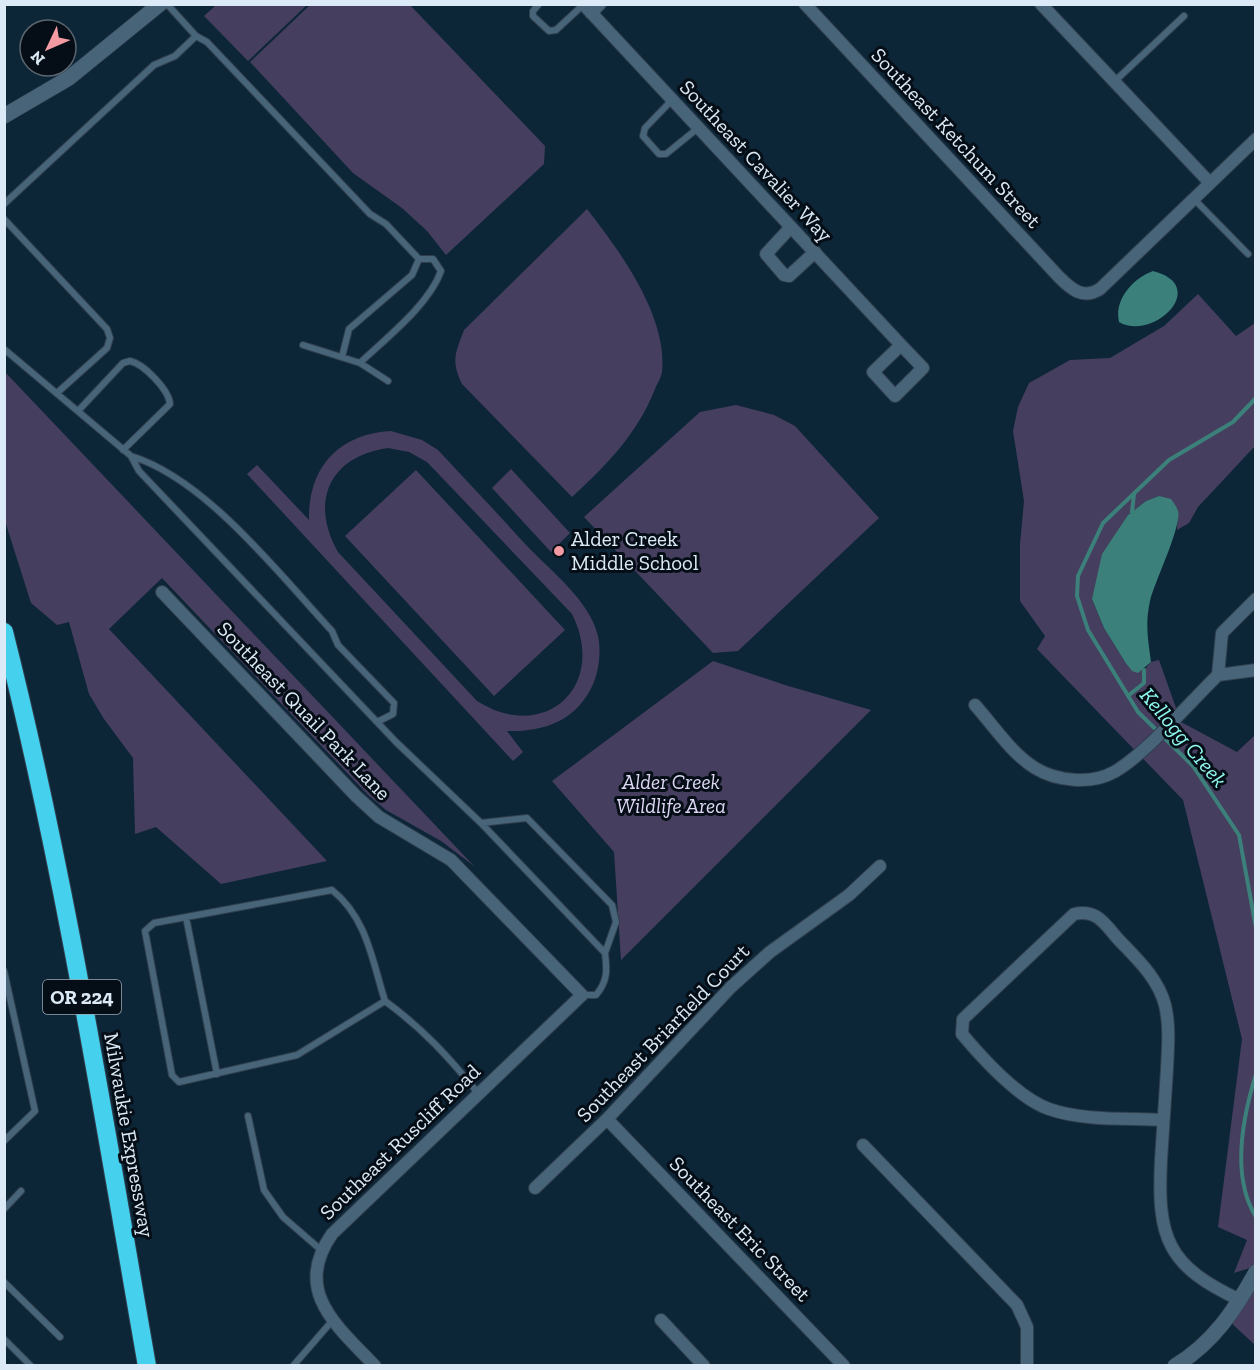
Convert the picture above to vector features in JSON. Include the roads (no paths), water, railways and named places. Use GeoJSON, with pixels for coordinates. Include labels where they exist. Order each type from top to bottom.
{"type":"FeatureCollection","features":[{"type":"Feature","properties":{"kind":"highway","name":"Milwaukie Expressway"},"geometry":{"type":"LineString","coordinates":[[4,632],[35,752],[86,1016],[147,1365]]}},
{"type":"Feature","properties":{"kind":"main road"},"geometry":{"type":"LineString","coordinates":[[4,116],[88,65],[160,4]]}},
{"type":"Feature","properties":{"kind":"main road"},"geometry":{"type":"LineString","coordinates":[[4,103],[21,107]]}},
{"type":"Feature","properties":{"kind":"main road"},"geometry":{"type":"LineString","coordinates":[[1175,1365],[1212,1338],[1240,1300],[1256,1272]]}},
{"type":"Feature","properties":{"kind":"street","name":"Southeast Ketchum Street"},"geometry":{"type":"LineString","coordinates":[[805,4],[1070,288],[1083,293],[1100,289],[1193,198]]}},
{"type":"Feature","properties":{"kind":"street"},"geometry":{"type":"LineString","coordinates":[[1041,4],[1210,183]]}},
{"type":"Feature","properties":{"kind":"street","name":"Southeast Cavalier Way"},"geometry":{"type":"LineString","coordinates":[[589,7],[672,100],[901,345]]}},
{"type":"Feature","properties":{"kind":"street"},"geometry":{"type":"LineString","coordinates":[[1193,198],[1256,140]]}},
{"type":"Feature","properties":{"kind":"street"},"geometry":{"type":"LineString","coordinates":[[791,227],[765,254],[784,275],[789,276],[815,252]]}},
{"type":"Feature","properties":{"kind":"street","name":"Southeast Quail Park Lane"},"geometry":{"type":"LineString","coordinates":[[162,592],[356,796],[379,816],[429,845],[457,865],[582,995]]}},
{"type":"Feature","properties":{"kind":"street"},"geometry":{"type":"LineString","coordinates":[[1218,675],[1222,633],[1256,599]]}},
{"type":"Feature","properties":{"kind":"street"},"geometry":{"type":"LineString","coordinates":[[975,705],[1028,763],[1051,775],[1066,779],[1089,780],[1113,773],[1153,739],[1218,675],[1256,670]]}},
{"type":"Feature","properties":{"kind":"street","name":"Southeast Briarfield Court"},"geometry":{"type":"LineString","coordinates":[[535,1188],[607,1119],[731,987],[770,952],[849,895],[880,866]]}},
{"type":"Feature","properties":{"kind":"street"},"geometry":{"type":"LineString","coordinates":[[1164,1120],[1075,1114],[1048,1109],[1021,1094],[963,1034],[963,1018],[1074,914],[1087,911],[1099,918],[1146,969],[1159,989],[1166,1012],[1168,1040],[1160,1214],[1170,1246],[1197,1277],[1240,1300]]}},
{"type":"Feature","properties":{"kind":"street","name":"Southeast Ruscliff Road"},"geometry":{"type":"LineString","coordinates":[[375,1365],[332,1321],[322,1304],[317,1287],[317,1268],[321,1250],[332,1234],[582,995]]}},
{"type":"Feature","properties":{"kind":"street","name":"Southeast Eric Street"},"geometry":{"type":"LineString","coordinates":[[607,1119],[844,1365]]}},
{"type":"Feature","properties":{"kind":"street"},"geometry":{"type":"LineString","coordinates":[[863,1144],[1017,1305],[1027,1327],[1027,1365]]}},
{"type":"Feature","properties":{"kind":"street"},"geometry":{"type":"LineString","coordinates":[[661,1320],[704,1365]]}},
{"type":"Feature","properties":{"kind":"lane"},"geometry":{"type":"LineString","coordinates":[[167,4],[196,36],[207,42],[370,214],[386,224],[419,259],[433,259],[441,271],[436,284],[402,323],[360,363]]}},
{"type":"Feature","properties":{"kind":"lane"},"geometry":{"type":"LineString","coordinates":[[539,4],[533,11],[533,16],[549,31],[556,30],[589,7]]}},
{"type":"Feature","properties":{"kind":"lane"},"geometry":{"type":"LineString","coordinates":[[1115,81],[1184,16]]}},
{"type":"Feature","properties":{"kind":"lane"},"geometry":{"type":"LineString","coordinates":[[4,204],[154,65],[175,56],[196,36]]}},
{"type":"Feature","properties":{"kind":"lane"},"geometry":{"type":"LineString","coordinates":[[672,100],[645,128],[643,136],[659,154],[666,154],[698,128]]}},
{"type":"Feature","properties":{"kind":"lane"},"geometry":{"type":"LineString","coordinates":[[1193,198],[1248,254]]}},
{"type":"Feature","properties":{"kind":"lane"},"geometry":{"type":"LineString","coordinates":[[4,219],[107,328],[110,338],[107,348],[57,393]]}},
{"type":"Feature","properties":{"kind":"lane"},"geometry":{"type":"LineString","coordinates":[[342,357],[349,328],[412,275],[419,259]]}},
{"type":"Feature","properties":{"kind":"lane"},"geometry":{"type":"LineString","coordinates":[[303,345],[360,363],[388,381]]}},
{"type":"Feature","properties":{"kind":"lane"},"geometry":{"type":"LineString","coordinates":[[4,349],[131,456],[146,461],[206,498],[332,631],[338,645],[394,703],[393,714],[377,722]]}},
{"type":"Feature","properties":{"kind":"lane"},"geometry":{"type":"LineString","coordinates":[[78,411],[116,370],[130,361],[140,365],[170,396],[170,404],[123,450]]}},
{"type":"Feature","properties":{"kind":"lane"},"geometry":{"type":"LineString","coordinates":[[131,456],[139,471],[377,722],[481,823],[605,953]]}},
{"type":"Feature","properties":{"kind":"lane"},"geometry":{"type":"LineString","coordinates":[[481,823],[527,818],[612,905],[616,922],[605,953],[607,974],[603,986],[596,994],[582,995]]}},
{"type":"Feature","properties":{"kind":"lane"},"geometry":{"type":"LineString","coordinates":[[385,1001],[297,1055],[179,1082],[172,1075],[145,931],[154,923],[332,890],[348,903],[358,918],[385,1001],[421,1028],[444,1050],[478,1093]]}},
{"type":"Feature","properties":{"kind":"lane"},"geometry":{"type":"LineString","coordinates":[[186,917],[217,1074]]}},
{"type":"Feature","properties":{"kind":"lane"},"geometry":{"type":"LineString","coordinates":[[4,971],[35,1111],[4,1141]]}},
{"type":"Feature","properties":{"kind":"lane"},"geometry":{"type":"LineString","coordinates":[[248,1116],[264,1190],[283,1217],[321,1250]]}},
{"type":"Feature","properties":{"kind":"lane"},"geometry":{"type":"LineString","coordinates":[[4,1209],[21,1191]]}},
{"type":"Feature","properties":{"kind":"lane"},"geometry":{"type":"LineString","coordinates":[[4,1282],[60,1337]]}},
{"type":"Feature","properties":{"kind":"lane"},"geometry":{"type":"LineString","coordinates":[[292,1365],[332,1321]]}},
{"type":"Feature","properties":{"kind":"lane"},"geometry":{"type":"LineString","coordinates":[[4,1339],[31,1365]]}},
{"type":"Feature","properties":{"kind":"waterway","name":"Kellogg Creek"},"geometry":{"type":"LineString","coordinates":[[1256,398],[1233,422],[1169,460],[1103,523],[1078,576],[1077,596],[1088,630],[1138,712],[1193,766],[1239,835],[1256,928]]}},
{"type":"Feature","properties":{"kind":"waterway"},"geometry":{"type":"LineString","coordinates":[[1132,512],[1134,494]]}},
{"type":"Feature","properties":{"kind":"waterway"},"geometry":{"type":"LineString","coordinates":[[1129,695],[1144,683],[1144,670]]}},
{"type":"Feature","properties":{"kind":"waterway","name":"Kellogg Creek"},"geometry":{"type":"LineString","coordinates":[[1256,1074],[1247,1108],[1242,1146],[1244,1184],[1248,1201],[1256,1217]]}},
{"type":"Feature","properties":{"kind":"place","name":"Alder Creek Middle School"},"geometry":{"type":"Point","coordinates":[559,551]}},
{"type":"Feature","properties":{"kind":"park label","name":"Alder Creek Wildlife Area"},"geometry":{"type":"Point","coordinates":[671,794]}}]}
